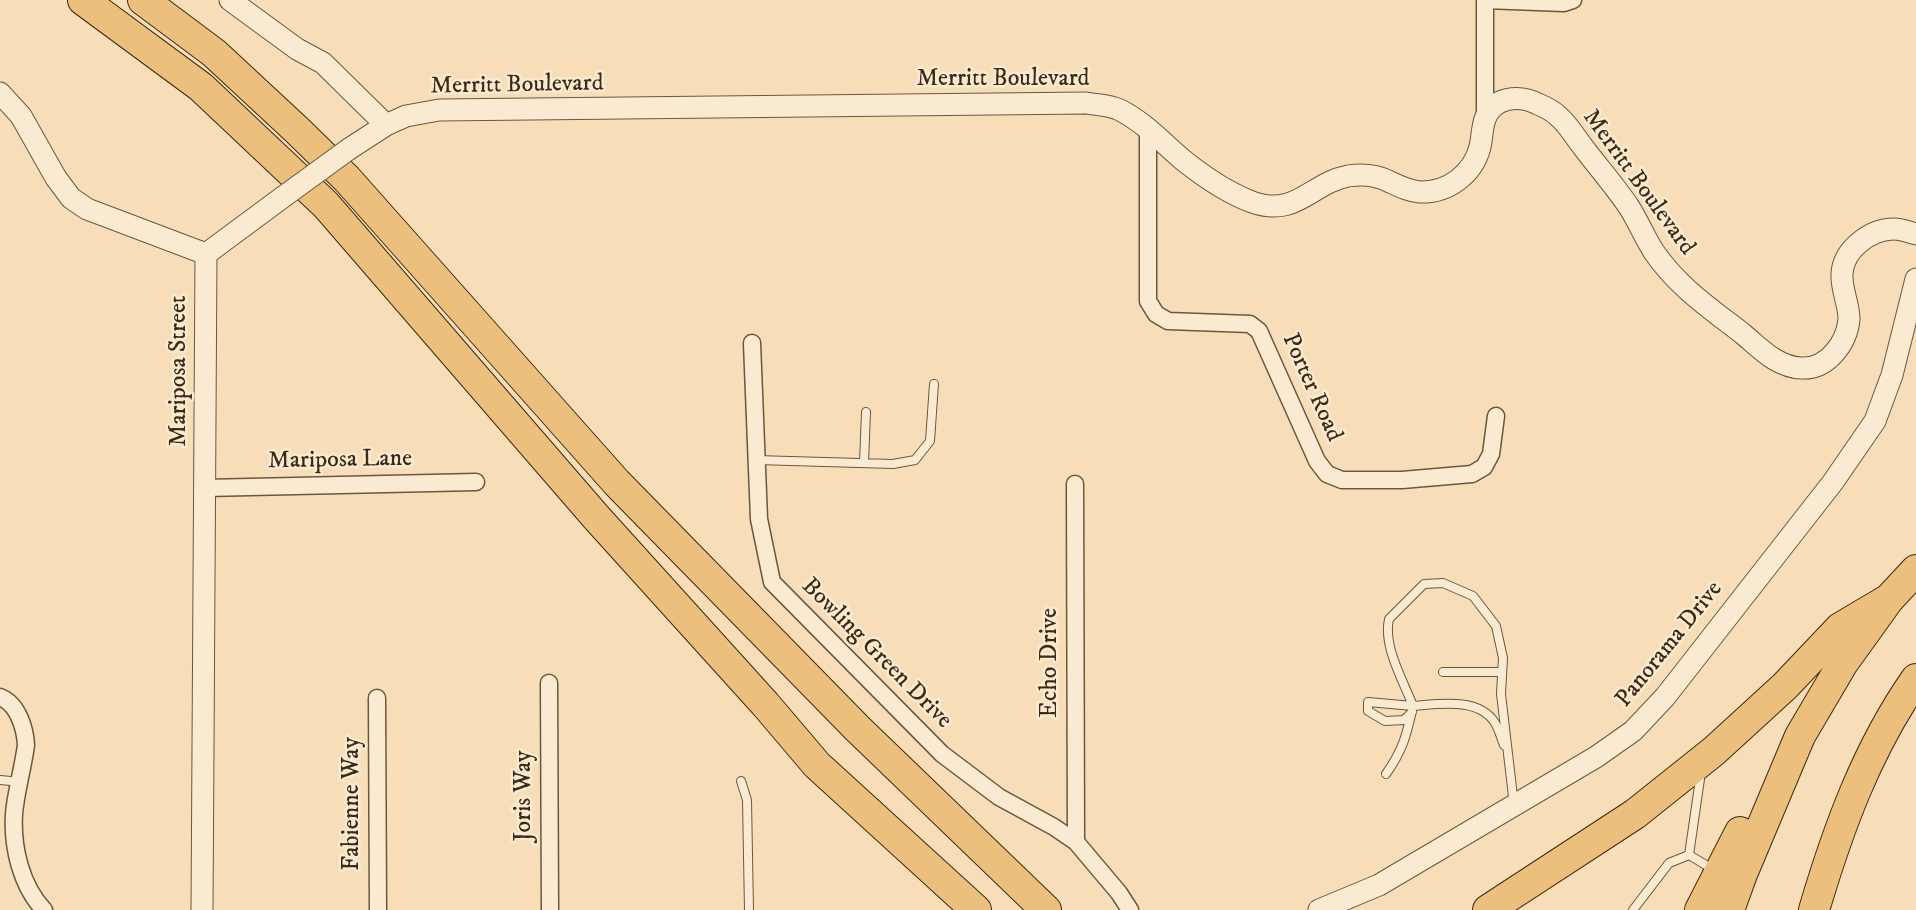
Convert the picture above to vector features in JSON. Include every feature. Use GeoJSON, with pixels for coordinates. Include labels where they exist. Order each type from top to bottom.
{"type":"FeatureCollection","features":[{"type":"Feature","properties":{"kind":"highway"},"geometry":{"type":"LineString","coordinates":[[83,0],[201,87],[326,205],[596,517],[766,705],[817,765],[976,910]]}},
{"type":"Feature","properties":{"kind":"highway"},"geometry":{"type":"LineString","coordinates":[[143,0],[214,53],[347,179],[617,483],[858,729],[1046,910]]}},
{"type":"Feature","properties":{"kind":"highway"},"geometry":{"type":"LineString","coordinates":[[1700,910],[1743,826],[1843,663],[1889,599],[1916,570]]}},
{"type":"Feature","properties":{"kind":"highway"},"geometry":{"type":"LineString","coordinates":[[1488,910],[1635,814],[1703,760],[1785,686],[1840,628],[1889,599]]}},
{"type":"Feature","properties":{"kind":"highway"},"geometry":{"type":"LineString","coordinates":[[1814,910],[1851,799],[1879,742],[1916,679]]}},
{"type":"Feature","properties":{"kind":"highway"},"geometry":{"type":"LineString","coordinates":[[1729,910],[1800,736]]}},
{"type":"Feature","properties":{"kind":"street"},"geometry":{"type":"LineString","coordinates":[[0,93],[21,116],[56,178],[71,198],[87,209],[206,254],[349,149],[386,125],[323,63],[297,49],[230,0]]}},
{"type":"Feature","properties":{"kind":"street"},"geometry":{"type":"LineString","coordinates":[[1485,120],[1485,0],[1564,3],[1573,0]]}},
{"type":"Feature","properties":{"kind":"street","name":"Merritt Boulevard"},"geometry":{"type":"LineString","coordinates":[[386,125],[406,116],[439,110],[1086,103],[1117,108],[1148,127],[1186,163],[1220,186],[1255,203],[1276,206],[1298,201],[1336,179],[1358,175],[1378,177],[1417,192],[1428,192],[1448,186],[1473,165],[1481,144],[1485,120],[1490,110],[1504,99],[1529,100],[1558,116],[1629,207],[1655,253],[1690,294],[1778,362],[1802,369],[1820,364],[1835,354],[1843,340],[1849,317],[1842,284],[1845,258],[1862,241],[1877,231],[1895,229],[1916,234]]}},
{"type":"Feature","properties":{"kind":"street","name":"Porter Road"},"geometry":{"type":"LineString","coordinates":[[1148,127],[1148,301],[1156,314],[1168,321],[1250,324],[1260,331],[1317,461],[1327,474],[1342,480],[1402,480],[1472,474],[1484,467],[1491,454],[1496,416]]}},
{"type":"Feature","properties":{"kind":"street","name":"Mariposa Street"},"geometry":{"type":"LineString","coordinates":[[202,910],[206,254]]}},
{"type":"Feature","properties":{"kind":"street","name":"Panorama Drive"},"geometry":{"type":"LineString","coordinates":[[1319,910],[1380,885],[1596,757],[1633,731],[1665,697],[1833,482],[1875,421],[1892,375],[1916,279]]}},
{"type":"Feature","properties":{"kind":"street","name":"Bowling Green Drive"},"geometry":{"type":"LineString","coordinates":[[752,343],[759,519],[772,582],[942,754],[999,797],[1054,827],[1076,842],[1119,893],[1130,910]]}},
{"type":"Feature","properties":{"kind":"street","name":"Mariposa Lane"},"geometry":{"type":"LineString","coordinates":[[206,488],[477,482]]}},
{"type":"Feature","properties":{"kind":"street","name":"Echo Drive"},"geometry":{"type":"LineString","coordinates":[[1075,484],[1076,842]]}},
{"type":"Feature","properties":{"kind":"street","name":"Joris Way"},"geometry":{"type":"LineString","coordinates":[[549,683],[550,910]]}},
{"type":"Feature","properties":{"kind":"street"},"geometry":{"type":"LineString","coordinates":[[0,697],[11,705],[24,728],[26,745],[14,816],[16,846],[28,888],[44,910]]}},
{"type":"Feature","properties":{"kind":"street","name":"Fabienne Way"},"geometry":{"type":"LineString","coordinates":[[377,698],[378,910]]}},
{"type":"Feature","properties":{"kind":"lane"},"geometry":{"type":"LineString","coordinates":[[756,460],[893,465],[915,460],[930,441],[934,384]]}},
{"type":"Feature","properties":{"kind":"lane"},"geometry":{"type":"LineString","coordinates":[[864,463],[866,412]]}},
{"type":"Feature","properties":{"kind":"lane"},"geometry":{"type":"LineString","coordinates":[[1386,774],[1404,745],[1413,709],[1391,652],[1387,626],[1389,619],[1424,584],[1443,583],[1473,596],[1496,626],[1503,658],[1502,694],[1514,806]]}},
{"type":"Feature","properties":{"kind":"lane"},"geometry":{"type":"LineString","coordinates":[[1443,672],[1502,672]]}},
{"type":"Feature","properties":{"kind":"lane"},"geometry":{"type":"LineString","coordinates":[[1413,709],[1404,720],[1385,721],[1368,711],[1368,702],[1413,709],[1456,704],[1483,710],[1494,722],[1508,754]]}},
{"type":"Feature","properties":{"kind":"lane"},"geometry":{"type":"LineString","coordinates":[[1689,855],[1703,760]]}},
{"type":"Feature","properties":{"kind":"lane"},"geometry":{"type":"LineString","coordinates":[[0,780],[21,782]]}},
{"type":"Feature","properties":{"kind":"lane"},"geometry":{"type":"LineString","coordinates":[[741,781],[747,800],[749,910]]}},
{"type":"Feature","properties":{"kind":"lane"},"geometry":{"type":"LineString","coordinates":[[1689,855],[1719,873]]}},
{"type":"Feature","properties":{"kind":"lane"},"geometry":{"type":"LineString","coordinates":[[1633,910],[1669,863],[1689,855]]}}]}
